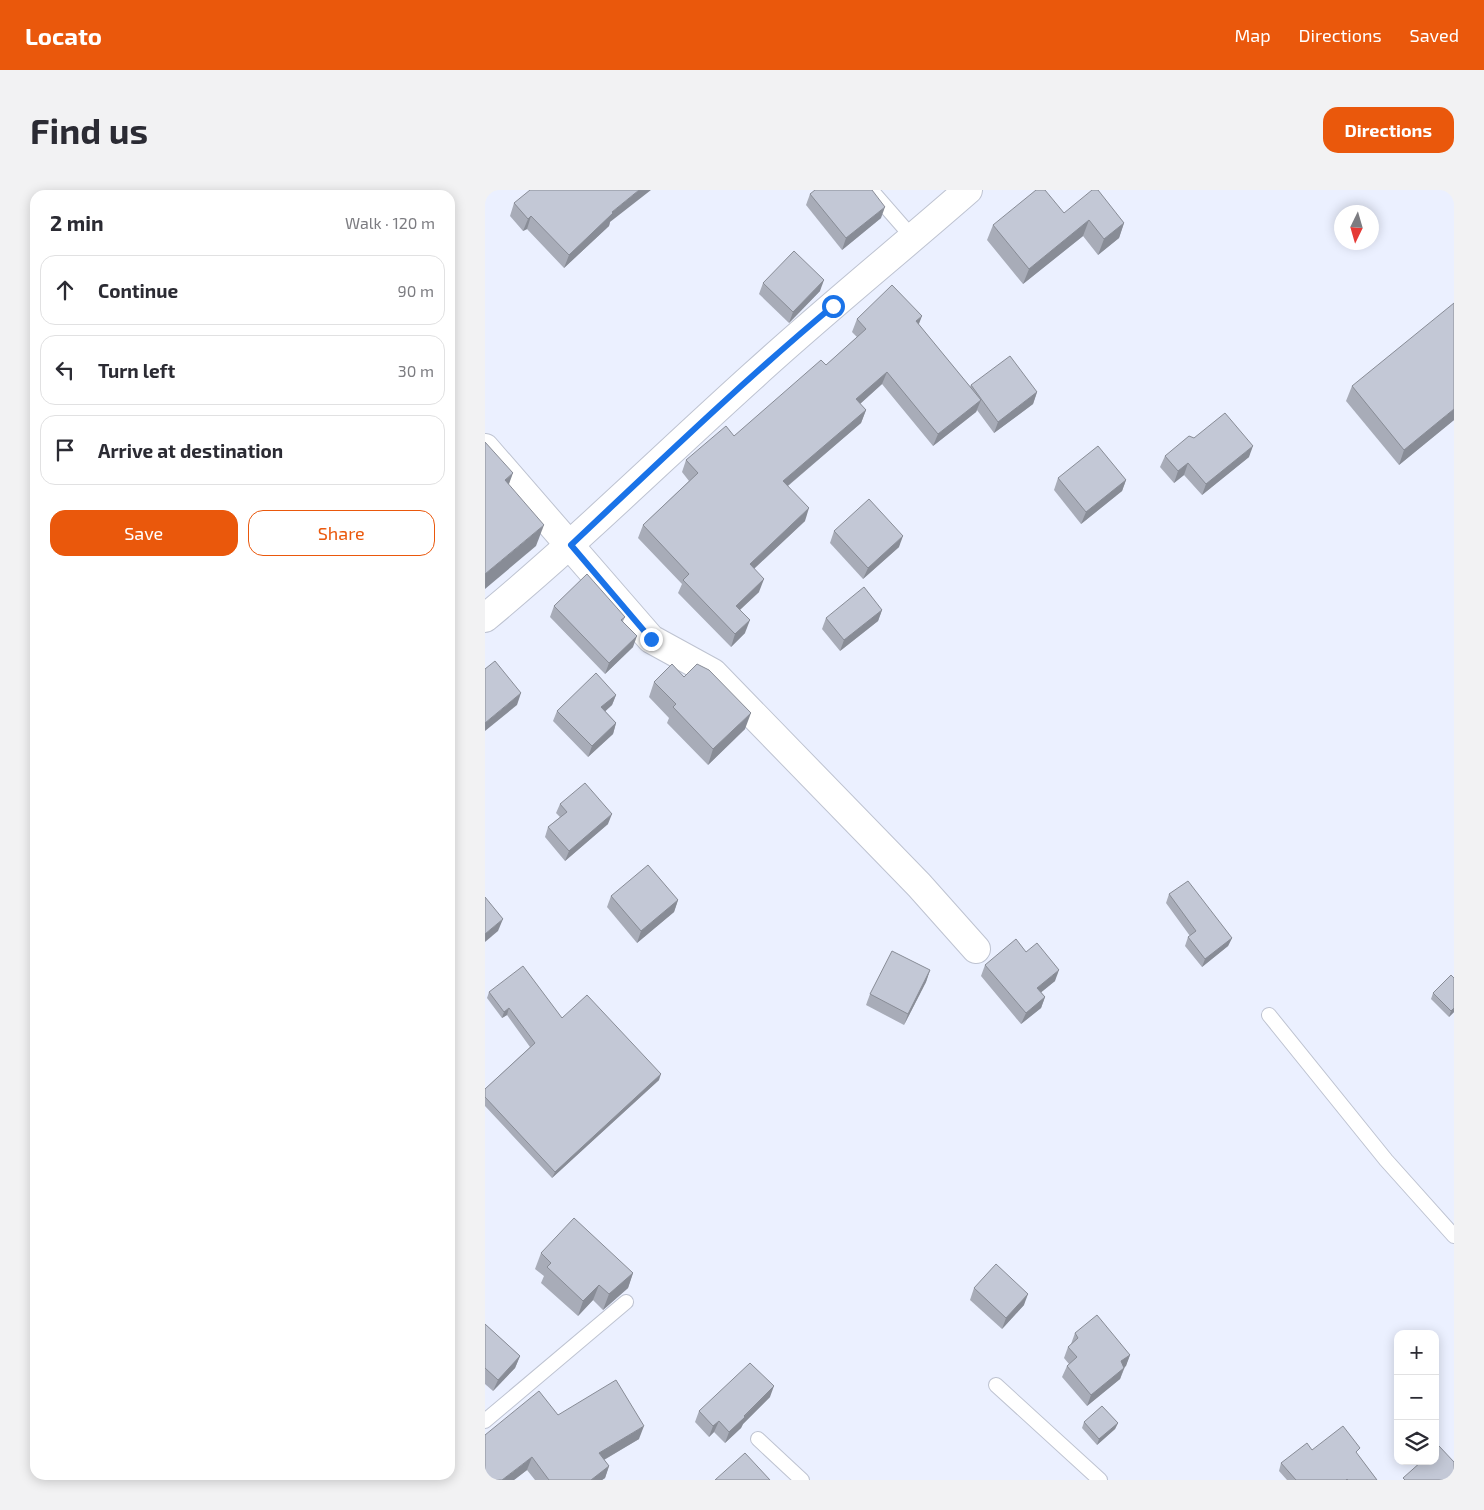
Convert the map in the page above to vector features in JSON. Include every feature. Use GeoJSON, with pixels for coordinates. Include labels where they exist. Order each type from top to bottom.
{"type":"FeatureCollection","features":[{"type":"Feature","properties":{"kind":"street"},"geometry":{"type":"LineString","coordinates":[[485,618],[571,545],[682,440],[790,342],[968,190]]}},
{"type":"Feature","properties":{"kind":"street"},"geometry":{"type":"LineString","coordinates":[[485,448],[651,639],[713,674],[919,885],[976,949]]}},
{"type":"Feature","properties":{"kind":"lane"},"geometry":{"type":"LineString","coordinates":[[871,190],[913,238]]}},
{"type":"Feature","properties":{"kind":"lane"},"geometry":{"type":"LineString","coordinates":[[1269,1015],[1386,1160],[1454,1236]]}},
{"type":"Feature","properties":{"kind":"lane"},"geometry":{"type":"LineString","coordinates":[[485,1421],[626,1302]]}},
{"type":"Feature","properties":{"kind":"lane"},"geometry":{"type":"LineString","coordinates":[[996,1385],[1100,1480]]}},
{"type":"Feature","properties":{"kind":"lane"},"geometry":{"type":"LineString","coordinates":[[758,1439],[802,1480]]}},
{"type":"Feature","properties":{"kind":"building"},"geometry":{"type":"Polygon","coordinates":[[[530,190],[639,190],[612,212],[569,255],[531,216],[528,219],[514,203],[530,190]]]}},
{"type":"Feature","properties":{"kind":"building"},"geometry":{"type":"Polygon","coordinates":[[[815,190],[872,190],[885,207],[846,238],[810,194],[815,190]]]}},
{"type":"Feature","properties":{"kind":"building"},"geometry":{"type":"Polygon","coordinates":[[[1036,190],[1045,190],[1064,213],[1092,190],[1098,190],[1124,223],[1104,239],[1089,220],[1029,269],[993,225],[1036,190]]]}},
{"type":"Feature","properties":{"kind":"building"},"geometry":{"type":"Polygon","coordinates":[[[794,251],[824,280],[793,312],[763,283],[794,251]]]}},
{"type":"Feature","properties":{"kind":"building"},"geometry":{"type":"Polygon","coordinates":[[[892,285],[922,316],[916,321],[981,400],[938,434],[887,372],[856,399],[866,410],[783,481],[809,508],[750,564],[764,579],[736,606],[750,620],[735,634],[683,580],[689,574],[643,525],[698,473],[686,460],[726,426],[734,436],[821,360],[826,365],[866,329],[857,319],[892,285]]]}},
{"type":"Feature","properties":{"kind":"building"},"geometry":{"type":"Polygon","coordinates":[[[1454,303],[1454,409],[1404,450],[1352,386],[1454,303]]]}},
{"type":"Feature","properties":{"kind":"building"},"geometry":{"type":"Polygon","coordinates":[[[1010,356],[1037,392],[998,422],[971,385],[1010,356]]]}},
{"type":"Feature","properties":{"kind":"building"},"geometry":{"type":"Polygon","coordinates":[[[1225,413],[1253,446],[1206,484],[1188,463],[1178,471],[1165,456],[1189,436],[1194,438],[1225,413]]]}},
{"type":"Feature","properties":{"kind":"building"},"geometry":{"type":"Polygon","coordinates":[[[485,442],[513,473],[505,480],[544,525],[485,574],[485,442]]]}},
{"type":"Feature","properties":{"kind":"building"},"geometry":{"type":"Polygon","coordinates":[[[1098,446],[1126,480],[1086,512],[1058,478],[1098,446]]]}},
{"type":"Feature","properties":{"kind":"building"},"geometry":{"type":"Polygon","coordinates":[[[869,499],[903,536],[868,568],[834,531],[869,499]]]}},
{"type":"Feature","properties":{"kind":"building"},"geometry":{"type":"Polygon","coordinates":[[[587,574],[625,617],[621,620],[637,636],[609,663],[554,606],[587,574]]]}},
{"type":"Feature","properties":{"kind":"building"},"geometry":{"type":"Polygon","coordinates":[[[864,587],[882,610],[844,640],[826,618],[864,587]]]}},
{"type":"Feature","properties":{"kind":"building"},"geometry":{"type":"Polygon","coordinates":[[[495,661],[521,693],[485,723],[485,669],[495,661]]]}},
{"type":"Feature","properties":{"kind":"building"},"geometry":{"type":"Polygon","coordinates":[[[672,664],[684,677],[697,664],[709,670],[751,713],[713,749],[673,707],[676,704],[654,682],[672,664]]]}},
{"type":"Feature","properties":{"kind":"building"},"geometry":{"type":"Polygon","coordinates":[[[596,673],[616,695],[601,707],[616,723],[592,746],[557,711],[596,673]]]}},
{"type":"Feature","properties":{"kind":"building"},"geometry":{"type":"Polygon","coordinates":[[[585,783],[612,814],[569,851],[548,827],[567,812],[560,804],[585,783]]]}},
{"type":"Feature","properties":{"kind":"building"},"geometry":{"type":"Polygon","coordinates":[[[648,865],[678,900],[641,931],[611,896],[648,865]]]}},
{"type":"Feature","properties":{"kind":"building"},"geometry":{"type":"Polygon","coordinates":[[[1188,881],[1232,938],[1205,959],[1188,937],[1196,931],[1169,894],[1188,881]]]}},
{"type":"Feature","properties":{"kind":"building"},"geometry":{"type":"Polygon","coordinates":[[[485,897],[503,919],[485,934],[485,897]]]}},
{"type":"Feature","properties":{"kind":"building"},"geometry":{"type":"Polygon","coordinates":[[[1016,939],[1026,952],[1037,943],[1059,970],[1037,988],[1045,997],[1026,1013],[985,965],[1016,939]]]}},
{"type":"Feature","properties":{"kind":"building"},"geometry":{"type":"Polygon","coordinates":[[[892,951],[930,970],[908,1014],[870,994],[892,951]]]}},
{"type":"Feature","properties":{"kind":"building"},"geometry":{"type":"Polygon","coordinates":[[[523,966],[562,1018],[587,995],[661,1074],[555,1172],[485,1097],[485,1089],[535,1043],[509,1008],[504,1012],[489,992],[523,966]]]}},
{"type":"Feature","properties":{"kind":"building"},"geometry":{"type":"Polygon","coordinates":[[[1451,975],[1454,978],[1454,1008],[1451,1011],[1433,993],[1451,975]]]}},
{"type":"Feature","properties":{"kind":"building"},"geometry":{"type":"Polygon","coordinates":[[[574,1218],[633,1273],[609,1294],[599,1285],[583,1301],[547,1267],[551,1263],[541,1253],[574,1218]]]}},
{"type":"Feature","properties":{"kind":"building"},"geometry":{"type":"Polygon","coordinates":[[[996,1264],[1028,1294],[1006,1318],[974,1288],[996,1264]]]}},
{"type":"Feature","properties":{"kind":"building"},"geometry":{"type":"Polygon","coordinates":[[[1097,1315],[1130,1355],[1121,1361],[1124,1368],[1091,1395],[1067,1366],[1077,1357],[1068,1347],[1078,1338],[1075,1333],[1097,1315]]]}},
{"type":"Feature","properties":{"kind":"building"},"geometry":{"type":"Polygon","coordinates":[[[485,1324],[520,1356],[498,1380],[485,1368],[485,1324]]]}},
{"type":"Feature","properties":{"kind":"building"},"geometry":{"type":"Polygon","coordinates":[[[750,1363],[774,1386],[729,1432],[719,1421],[713,1426],[699,1411],[750,1363]]]}},
{"type":"Feature","properties":{"kind":"building"},"geometry":{"type":"Polygon","coordinates":[[[616,1380],[644,1426],[599,1453],[609,1466],[591,1480],[549,1480],[532,1457],[502,1480],[485,1480],[485,1435],[539,1391],[558,1415],[616,1380]]]}},
{"type":"Feature","properties":{"kind":"building"},"geometry":{"type":"Polygon","coordinates":[[[1102,1406],[1118,1423],[1099,1439],[1084,1422],[1102,1406]]]}},
{"type":"Feature","properties":{"kind":"building"},"geometry":{"type":"Polygon","coordinates":[[[1343,1426],[1360,1448],[1356,1452],[1377,1480],[1296,1480],[1281,1463],[1307,1443],[1312,1450],[1343,1426]]]}},
{"type":"Feature","properties":{"kind":"building"},"geometry":{"type":"Polygon","coordinates":[[[1439,1446],[1454,1462],[1454,1480],[1405,1480],[1403,1478],[1418,1465],[1439,1465],[1439,1446]]]}},
{"type":"Feature","properties":{"kind":"building"},"geometry":{"type":"Polygon","coordinates":[[[745,1453],[770,1480],[715,1480],[745,1453]]]}},
{"type":"Feature","properties":{"kind":"route"},"geometry":{"type":"LineString","coordinates":[[651,639],[571,545],[682,440],[790,342],[833,306]]}}]}
